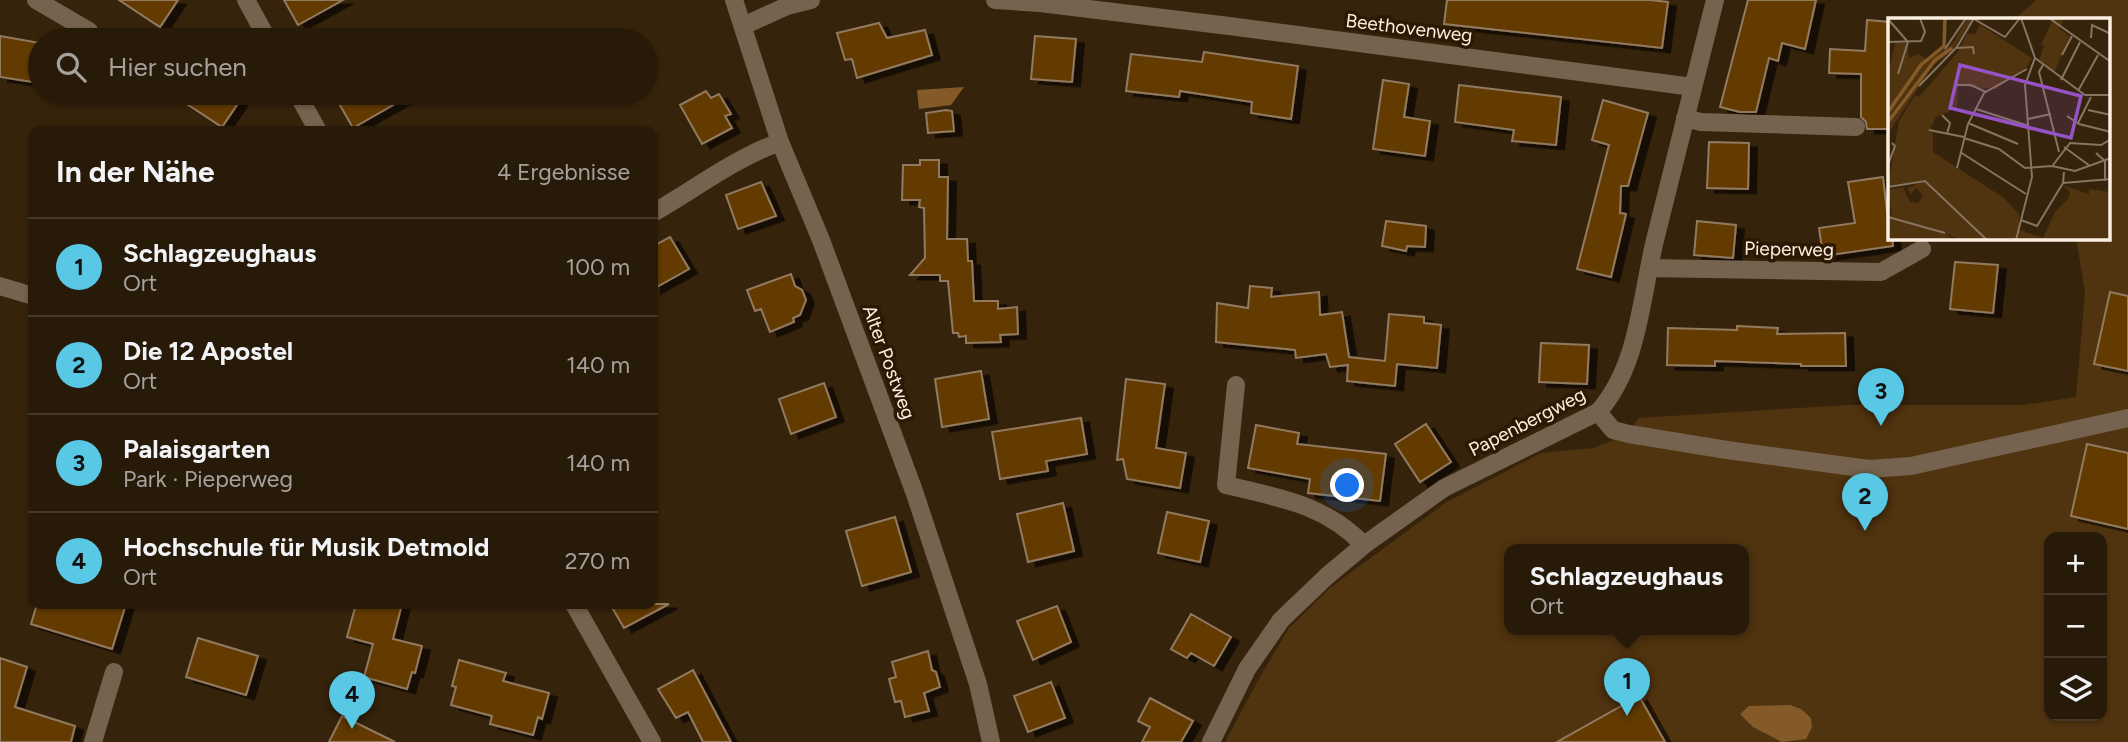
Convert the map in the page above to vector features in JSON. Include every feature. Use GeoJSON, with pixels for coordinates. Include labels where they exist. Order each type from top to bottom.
{"type":"FeatureCollection","features":[{"type":"Feature","properties":{"kind":"street"},"geometry":{"type":"LineString","coordinates":[[36,0],[84,28]]}},
{"type":"Feature","properties":{"kind":"street"},"geometry":{"type":"LineString","coordinates":[[246,0],[261,28]]}},
{"type":"Feature","properties":{"kind":"street","name":"Alter Postweg"},"geometry":{"type":"LineString","coordinates":[[734,0],[780,142],[821,240],[914,491],[978,684],[991,742]]}},
{"type":"Feature","properties":{"kind":"street"},"geometry":{"type":"LineString","coordinates":[[743,26],[787,6],[811,0]]}},
{"type":"Feature","properties":{"kind":"street","name":"Beethovenweg"},"geometry":{"type":"LineString","coordinates":[[995,0],[1230,26],[1693,86]]}},
{"type":"Feature","properties":{"kind":"street","name":"Papenbergweg"},"geometry":{"type":"LineString","coordinates":[[1211,742],[1247,669],[1281,620],[1327,576],[1364,545],[1444,488],[1598,412],[1623,374],[1635,336],[1648,268],[1715,0]]}},
{"type":"Feature","properties":{"kind":"street"},"geometry":{"type":"LineString","coordinates":[[304,105],[315,126]]}},
{"type":"Feature","properties":{"kind":"street"},"geometry":{"type":"LineString","coordinates":[[1685,118],[1701,122],[1856,127]]}},
{"type":"Feature","properties":{"kind":"street"},"geometry":{"type":"LineString","coordinates":[[658,210],[736,162],[780,142]]}},
{"type":"Feature","properties":{"kind":"street","name":"Pieperweg"},"geometry":{"type":"LineString","coordinates":[[1648,268],[1881,272],[1922,249]]}},
{"type":"Feature","properties":{"kind":"street"},"geometry":{"type":"LineString","coordinates":[[0,286],[28,294]]}},
{"type":"Feature","properties":{"kind":"street"},"geometry":{"type":"LineString","coordinates":[[1236,386],[1227,485],[1300,502],[1348,528],[1364,545]]}},
{"type":"Feature","properties":{"kind":"street"},"geometry":{"type":"LineString","coordinates":[[1598,412],[1613,430],[1629,434],[1869,469],[1911,466],[2128,418]]}},
{"type":"Feature","properties":{"kind":"street"},"geometry":{"type":"LineString","coordinates":[[576,609],[652,742]]}},
{"type":"Feature","properties":{"kind":"street"},"geometry":{"type":"LineString","coordinates":[[93,742],[114,672]]}},
{"type":"Feature","properties":{"kind":"shaded area"},"geometry":{"type":"Polygon","coordinates":[[[2036,0],[2128,0],[2128,742],[1225,742],[1289,628],[1330,588],[1445,503],[1541,453],[1593,448],[1629,434],[1638,418],[1848,405],[2023,405],[2076,397],[2085,292],[2076,240],[2110,240],[2110,18],[2016,18],[2036,0]]]}},
{"type":"Feature","properties":{"kind":"shaded area"},"geometry":{"type":"Polygon","coordinates":[[[964,87],[951,105],[919,109],[917,90],[964,87]]]}},
{"type":"Feature","properties":{"kind":"shaded area"},"geometry":{"type":"Polygon","coordinates":[[[1790,705],[1801,709],[1811,718],[1812,727],[1806,739],[1782,742],[1753,727],[1740,714],[1749,706],[1790,705]]]}},
{"type":"Feature","properties":{"kind":"building"},"geometry":{"type":"Polygon","coordinates":[[[119,0],[178,0],[160,27],[119,0]]]}},
{"type":"Feature","properties":{"kind":"building"},"geometry":{"type":"Polygon","coordinates":[[[284,0],[343,0],[298,25],[284,0]]]}},
{"type":"Feature","properties":{"kind":"building"},"geometry":{"type":"Polygon","coordinates":[[[1447,0],[1668,2],[1662,48],[1444,24],[1447,0]]]}},
{"type":"Feature","properties":{"kind":"building"},"geometry":{"type":"Polygon","coordinates":[[[1748,0],[1816,0],[1805,49],[1782,43],[1778,61],[1769,58],[1756,112],[1740,112],[1720,107],[1748,0]]]}},
{"type":"Feature","properties":{"kind":"building"},"geometry":{"type":"Polygon","coordinates":[[[1867,20],[1888,22],[1888,129],[1867,129],[1866,122],[1861,117],[1861,74],[1829,73],[1830,49],[1865,51],[1867,20]]]}},
{"type":"Feature","properties":{"kind":"building"},"geometry":{"type":"Polygon","coordinates":[[[879,23],[887,38],[925,30],[932,55],[857,78],[852,59],[845,60],[837,33],[879,23]]]}},
{"type":"Feature","properties":{"kind":"building"},"geometry":{"type":"Polygon","coordinates":[[[0,36],[28,41],[28,81],[0,77],[0,36]]]}},
{"type":"Feature","properties":{"kind":"building"},"geometry":{"type":"Polygon","coordinates":[[[1035,36],[1076,39],[1072,82],[1031,79],[1035,36]]]}},
{"type":"Feature","properties":{"kind":"building"},"geometry":{"type":"Polygon","coordinates":[[[1204,52],[1298,66],[1291,119],[1251,113],[1252,102],[1180,91],[1179,97],[1126,91],[1131,54],[1202,62],[1204,52]]]}},
{"type":"Feature","properties":{"kind":"building"},"geometry":{"type":"Polygon","coordinates":[[[1383,80],[1409,84],[1404,117],[1430,121],[1425,156],[1373,149],[1383,80]]]}},
{"type":"Feature","properties":{"kind":"building"},"geometry":{"type":"Polygon","coordinates":[[[1459,85],[1561,97],[1556,145],[1512,141],[1514,130],[1455,122],[1459,85]]]}},
{"type":"Feature","properties":{"kind":"building"},"geometry":{"type":"Polygon","coordinates":[[[706,91],[711,98],[719,94],[731,114],[725,116],[732,128],[702,144],[680,105],[706,91]]]}},
{"type":"Feature","properties":{"kind":"building"},"geometry":{"type":"Polygon","coordinates":[[[1603,100],[1648,113],[1628,186],[1621,186],[1620,213],[1626,214],[1611,277],[1577,269],[1609,145],[1592,140],[1603,100]]]}},
{"type":"Feature","properties":{"kind":"building"},"geometry":{"type":"Polygon","coordinates":[[[188,105],[237,105],[220,126],[188,105]]]}},
{"type":"Feature","properties":{"kind":"building"},"geometry":{"type":"Polygon","coordinates":[[[340,105],[393,105],[356,126],[352,126],[340,105]]]}},
{"type":"Feature","properties":{"kind":"building"},"geometry":{"type":"Polygon","coordinates":[[[952,111],[954,131],[928,133],[926,113],[952,111]]]}},
{"type":"Feature","properties":{"kind":"building"},"geometry":{"type":"Polygon","coordinates":[[[1709,142],[1749,143],[1748,189],[1707,188],[1709,142]]]}},
{"type":"Feature","properties":{"kind":"building"},"geometry":{"type":"Polygon","coordinates":[[[920,160],[939,160],[939,177],[948,177],[947,239],[967,239],[968,261],[972,261],[974,301],[998,301],[998,309],[1017,307],[1018,334],[1000,335],[1001,342],[966,343],[966,336],[959,337],[958,333],[953,333],[948,281],[940,281],[940,275],[910,275],[925,258],[924,208],[919,207],[920,200],[902,200],[903,165],[920,165],[920,160]]]}},
{"type":"Feature","properties":{"kind":"building"},"geometry":{"type":"Polygon","coordinates":[[[1883,177],[1888,240],[1892,240],[1893,246],[1823,256],[1819,228],[1855,223],[1848,182],[1883,177]]]}},
{"type":"Feature","properties":{"kind":"building"},"geometry":{"type":"Polygon","coordinates":[[[761,182],[776,216],[738,229],[726,195],[761,182]]]}},
{"type":"Feature","properties":{"kind":"building"},"geometry":{"type":"Polygon","coordinates":[[[1386,221],[1426,226],[1425,247],[1407,246],[1406,251],[1382,246],[1386,221]]]}},
{"type":"Feature","properties":{"kind":"building"},"geometry":{"type":"Polygon","coordinates":[[[1697,221],[1736,225],[1733,258],[1694,255],[1697,221]]]}},
{"type":"Feature","properties":{"kind":"building"},"geometry":{"type":"Polygon","coordinates":[[[670,237],[689,269],[658,286],[658,243],[670,237]]]}},
{"type":"Feature","properties":{"kind":"building"},"geometry":{"type":"Polygon","coordinates":[[[1955,262],[1998,265],[1993,313],[1950,309],[1955,262]]]}},
{"type":"Feature","properties":{"kind":"building"},"geometry":{"type":"Polygon","coordinates":[[[791,274],[795,286],[802,290],[806,300],[800,315],[793,318],[794,322],[770,332],[761,309],[755,311],[747,290],[791,274]]]}},
{"type":"Feature","properties":{"kind":"building"},"geometry":{"type":"Polygon","coordinates":[[[1250,286],[1272,288],[1271,297],[1319,292],[1320,315],[1342,312],[1349,357],[1385,361],[1389,314],[1424,317],[1424,323],[1441,325],[1437,368],[1397,364],[1395,386],[1347,381],[1348,365],[1330,367],[1326,354],[1296,358],[1295,350],[1216,342],[1217,303],[1248,308],[1250,286]]]}},
{"type":"Feature","properties":{"kind":"building"},"geometry":{"type":"Polygon","coordinates":[[[2110,292],[2128,296],[2128,371],[2094,364],[2110,292]]]}},
{"type":"Feature","properties":{"kind":"building"},"geometry":{"type":"Polygon","coordinates":[[[1737,326],[1778,328],[1777,334],[1845,333],[1846,366],[1715,361],[1715,366],[1667,365],[1668,328],[1737,330],[1737,326]]]}},
{"type":"Feature","properties":{"kind":"building"},"geometry":{"type":"Polygon","coordinates":[[[1541,343],[1589,345],[1587,384],[1539,382],[1541,343]]]}},
{"type":"Feature","properties":{"kind":"building"},"geometry":{"type":"Polygon","coordinates":[[[981,371],[989,419],[942,427],[935,379],[981,371]]]}},
{"type":"Feature","properties":{"kind":"building"},"geometry":{"type":"Polygon","coordinates":[[[1126,379],[1165,384],[1156,448],[1186,453],[1180,488],[1127,479],[1123,459],[1117,460],[1126,379]]]}},
{"type":"Feature","properties":{"kind":"building"},"geometry":{"type":"Polygon","coordinates":[[[824,383],[836,417],[791,434],[779,399],[824,383]]]}},
{"type":"Feature","properties":{"kind":"building"},"geometry":{"type":"Polygon","coordinates":[[[1081,418],[1087,454],[1046,461],[1048,471],[1000,479],[992,432],[1081,418]]]}},
{"type":"Feature","properties":{"kind":"building"},"geometry":{"type":"Polygon","coordinates":[[[1426,424],[1451,462],[1420,482],[1395,444],[1426,424]]]}},
{"type":"Feature","properties":{"kind":"building"},"geometry":{"type":"Polygon","coordinates":[[[1256,425],[1299,433],[1297,444],[1386,454],[1380,501],[1308,493],[1310,479],[1248,468],[1256,425]]]}},
{"type":"Feature","properties":{"kind":"building"},"geometry":{"type":"Polygon","coordinates":[[[2087,444],[2128,453],[2128,529],[2071,516],[2087,444]]]}},
{"type":"Feature","properties":{"kind":"building"},"geometry":{"type":"Polygon","coordinates":[[[1063,503],[1074,551],[1028,562],[1017,514],[1063,503]]]}},
{"type":"Feature","properties":{"kind":"building"},"geometry":{"type":"Polygon","coordinates":[[[1167,512],[1209,521],[1200,562],[1158,553],[1167,512]]]}},
{"type":"Feature","properties":{"kind":"building"},"geometry":{"type":"Polygon","coordinates":[[[895,517],[911,572],[862,586],[846,531],[895,517]]]}},
{"type":"Feature","properties":{"kind":"building"},"geometry":{"type":"Polygon","coordinates":[[[658,604],[669,604],[624,628],[613,609],[658,609],[658,604]]]}},
{"type":"Feature","properties":{"kind":"building"},"geometry":{"type":"Polygon","coordinates":[[[1057,606],[1071,642],[1033,660],[1017,621],[1057,606]]]}},
{"type":"Feature","properties":{"kind":"building"},"geometry":{"type":"Polygon","coordinates":[[[36,609],[124,609],[112,649],[31,624],[36,609]]]}},
{"type":"Feature","properties":{"kind":"building"},"geometry":{"type":"Polygon","coordinates":[[[355,609],[401,609],[393,639],[422,646],[415,673],[412,672],[407,689],[364,677],[373,644],[347,637],[355,609]]]}},
{"type":"Feature","properties":{"kind":"building"},"geometry":{"type":"Polygon","coordinates":[[[1191,614],[1231,637],[1214,666],[1191,653],[1187,658],[1171,649],[1191,614]]]}},
{"type":"Feature","properties":{"kind":"building"},"geometry":{"type":"Polygon","coordinates":[[[198,638],[258,656],[246,695],[186,677],[198,638]]]}},
{"type":"Feature","properties":{"kind":"building"},"geometry":{"type":"Polygon","coordinates":[[[928,651],[932,670],[936,672],[940,687],[924,693],[929,711],[905,717],[901,701],[895,702],[889,679],[896,677],[892,662],[928,651]]]}},
{"type":"Feature","properties":{"kind":"building"},"geometry":{"type":"Polygon","coordinates":[[[0,658],[27,667],[15,707],[75,726],[71,742],[0,742],[0,658]]]}},
{"type":"Feature","properties":{"kind":"building"},"geometry":{"type":"Polygon","coordinates":[[[459,660],[506,673],[503,681],[549,693],[542,719],[538,717],[533,735],[490,724],[492,716],[451,705],[456,687],[452,686],[459,660]]]}},
{"type":"Feature","properties":{"kind":"building"},"geometry":{"type":"Polygon","coordinates":[[[693,670],[731,742],[703,742],[688,712],[676,718],[658,689],[693,670]]]}},
{"type":"Feature","properties":{"kind":"building"},"geometry":{"type":"Polygon","coordinates":[[[1051,682],[1065,718],[1028,732],[1014,696],[1051,682]]]}},
{"type":"Feature","properties":{"kind":"building"},"geometry":{"type":"Polygon","coordinates":[[[1639,696],[1665,742],[1557,742],[1639,696]]]}},
{"type":"Feature","properties":{"kind":"building"},"geometry":{"type":"Polygon","coordinates":[[[1150,698],[1193,721],[1181,742],[1142,742],[1150,727],[1138,721],[1150,698]]]}},
{"type":"Feature","properties":{"kind":"building"},"geometry":{"type":"Polygon","coordinates":[[[342,716],[395,742],[329,742],[342,716]]]}},
{"type":"Feature","properties":{"kind":"place","name":"Palaisgarten"},"geometry":{"type":"Point","coordinates":[1881,426]}},
{"type":"Feature","properties":{"kind":"place","name":"Die 12 Apostel"},"geometry":{"type":"Point","coordinates":[1865,531]}},
{"type":"Feature","properties":{"kind":"place","name":"Schlagzeughaus"},"geometry":{"type":"Point","coordinates":[1627,716]}},
{"type":"Feature","properties":{"kind":"place","name":"Hochschule für Musik Detmold"},"geometry":{"type":"Point","coordinates":[352,729]}}]}
